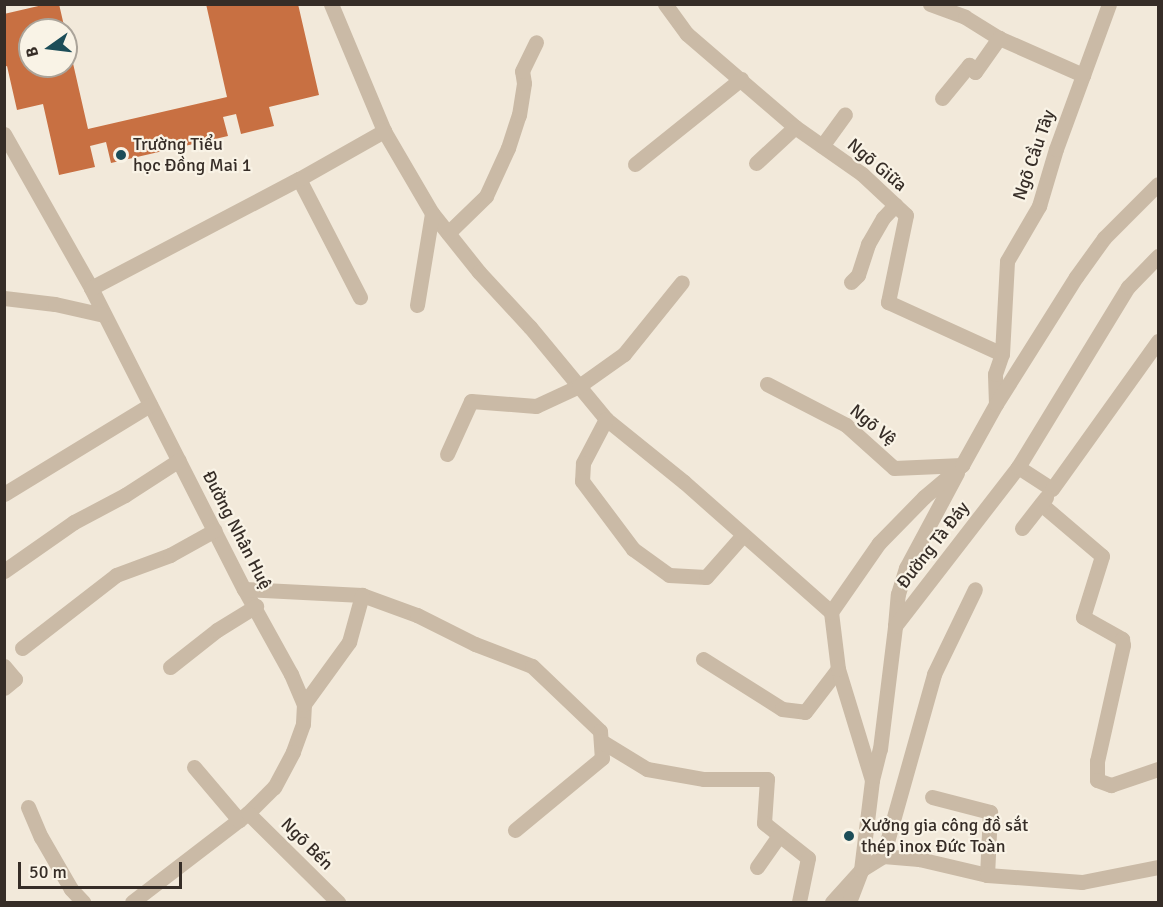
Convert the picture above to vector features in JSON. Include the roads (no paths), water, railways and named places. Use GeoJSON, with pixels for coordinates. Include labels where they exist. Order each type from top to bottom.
{"type":"FeatureCollection","features":[{"type":"Feature","properties":{"kind":"street"},"geometry":{"type":"LineString","coordinates":[[331,4],[384,131],[432,213],[478,272],[530,327],[606,419],[684,482],[742,536],[831,612]]}},
{"type":"Feature","properties":{"kind":"street","name":"Ngõ Giữa"},"geometry":{"type":"LineString","coordinates":[[665,4],[687,34],[795,127],[862,174],[906,215],[888,302],[1002,354]]}},
{"type":"Feature","properties":{"kind":"street"},"geometry":{"type":"LineString","coordinates":[[930,4],[965,17],[999,38],[1083,75]]}},
{"type":"Feature","properties":{"kind":"street","name":"Ngõ Cầu Tây"},"geometry":{"type":"LineString","coordinates":[[996,404],[995,374],[1002,354],[1007,261],[1039,206],[1056,149],[1109,4]]}},
{"type":"Feature","properties":{"kind":"street"},"geometry":{"type":"LineString","coordinates":[[942,98],[969,64],[975,72],[999,38]]}},
{"type":"Feature","properties":{"kind":"street"},"geometry":{"type":"LineString","coordinates":[[447,233],[486,196],[508,148],[519,115],[524,84],[522,71],[536,42]]}},
{"type":"Feature","properties":{"kind":"street"},"geometry":{"type":"LineString","coordinates":[[635,164],[741,80]]}},
{"type":"Feature","properties":{"kind":"street"},"geometry":{"type":"LineString","coordinates":[[822,146],[845,114]]}},
{"type":"Feature","properties":{"kind":"street"},"geometry":{"type":"LineString","coordinates":[[756,163],[795,127]]}},
{"type":"Feature","properties":{"kind":"street"},"geometry":{"type":"LineString","coordinates":[[92,288],[299,179],[384,131]]}},
{"type":"Feature","properties":{"kind":"street","name":"Đường Nhân Huệ"},"geometry":{"type":"LineString","coordinates":[[4,134],[92,288],[304,704]]}},
{"type":"Feature","properties":{"kind":"street"},"geometry":{"type":"LineString","coordinates":[[299,179],[360,297]]}},
{"type":"Feature","properties":{"kind":"street"},"geometry":{"type":"LineString","coordinates":[[849,903],[861,870],[872,780],[880,749],[898,594],[906,568],[996,404],[1104,238],[1158,184]]}},
{"type":"Feature","properties":{"kind":"street"},"geometry":{"type":"LineString","coordinates":[[851,282],[858,275],[868,244],[883,218],[895,205]]}},
{"type":"Feature","properties":{"kind":"street"},"geometry":{"type":"LineString","coordinates":[[417,305],[432,213]]}},
{"type":"Feature","properties":{"kind":"street","name":"Đường Tà Đáy"},"geometry":{"type":"LineString","coordinates":[[895,626],[1018,467],[1128,287],[1158,255]]}},
{"type":"Feature","properties":{"kind":"street"},"geometry":{"type":"LineString","coordinates":[[447,454],[471,401],[536,406],[579,386],[624,354],[682,282]]}},
{"type":"Feature","properties":{"kind":"street"},"geometry":{"type":"LineString","coordinates":[[4,298],[55,304],[104,315]]}},
{"type":"Feature","properties":{"kind":"street"},"geometry":{"type":"LineString","coordinates":[[1022,528],[1155,350]]}},
{"type":"Feature","properties":{"kind":"street","name":"Ngõ Vệ"},"geometry":{"type":"LineString","coordinates":[[767,384],[846,424],[894,468],[962,465]]}},
{"type":"Feature","properties":{"kind":"street"},"geometry":{"type":"LineString","coordinates":[[4,494],[150,405]]}},
{"type":"Feature","properties":{"kind":"street"},"geometry":{"type":"LineString","coordinates":[[606,419],[583,463],[582,481],[633,549],[669,575],[706,577],[742,536]]}},
{"type":"Feature","properties":{"kind":"street"},"geometry":{"type":"LineString","coordinates":[[4,571],[74,522],[125,495],[179,459]]}},
{"type":"Feature","properties":{"kind":"street"},"geometry":{"type":"LineString","coordinates":[[872,780],[838,669],[831,612],[879,543],[924,497],[962,465]]}},
{"type":"Feature","properties":{"kind":"street"},"geometry":{"type":"LineString","coordinates":[[1018,467],[1052,489]]}},
{"type":"Feature","properties":{"kind":"street"},"geometry":{"type":"LineString","coordinates":[[1041,504],[1102,556],[1083,617],[1122,639],[1123,645],[1097,761],[1098,780],[1111,785],[1158,769]]}},
{"type":"Feature","properties":{"kind":"street"},"geometry":{"type":"LineString","coordinates":[[22,648],[116,575],[170,555],[215,530]]}},
{"type":"Feature","properties":{"kind":"street"},"geometry":{"type":"LineString","coordinates":[[244,589],[362,595],[417,615],[475,644],[532,666],[600,730],[602,758],[515,830]]}},
{"type":"Feature","properties":{"kind":"street"},"geometry":{"type":"LineString","coordinates":[[883,856],[934,674],[975,589]]}},
{"type":"Feature","properties":{"kind":"street"},"geometry":{"type":"LineString","coordinates":[[132,903],[244,817],[274,787],[293,752],[303,724],[304,704],[349,642],[362,595]]}},
{"type":"Feature","properties":{"kind":"street"},"geometry":{"type":"LineString","coordinates":[[170,667],[217,630],[256,606]]}},
{"type":"Feature","properties":{"kind":"street"},"geometry":{"type":"LineString","coordinates":[[702,659],[782,709],[805,712],[838,669]]}},
{"type":"Feature","properties":{"kind":"street"},"geometry":{"type":"LineString","coordinates":[[4,666],[15,679],[4,688]]}},
{"type":"Feature","properties":{"kind":"street"},"geometry":{"type":"LineString","coordinates":[[600,741],[647,769],[704,779],[767,779],[764,823],[808,858],[800,903]]}},
{"type":"Feature","properties":{"kind":"street","name":"Ngõ Bến"},"geometry":{"type":"LineString","coordinates":[[194,768],[338,903]]}},
{"type":"Feature","properties":{"kind":"street"},"geometry":{"type":"LineString","coordinates":[[933,797],[990,812],[987,875]]}},
{"type":"Feature","properties":{"kind":"street"},"geometry":{"type":"LineString","coordinates":[[28,807],[46,846],[71,889],[83,903]]}},
{"type":"Feature","properties":{"kind":"street"},"geometry":{"type":"LineString","coordinates":[[757,867],[779,836]]}},
{"type":"Feature","properties":{"kind":"street"},"geometry":{"type":"LineString","coordinates":[[832,903],[861,870],[883,856],[919,860],[987,875],[1082,882],[1158,867]]}},
{"type":"Feature","properties":{"kind":"place","name":"Trường Tiểu học Đồng Mai 1"},"geometry":{"type":"Point","coordinates":[121,155]}},
{"type":"Feature","properties":{"kind":"place","name":"Xưởng gia công đồ sắt thép inox Đức Toàn"},"geometry":{"type":"Point","coordinates":[849,836]}}]}
